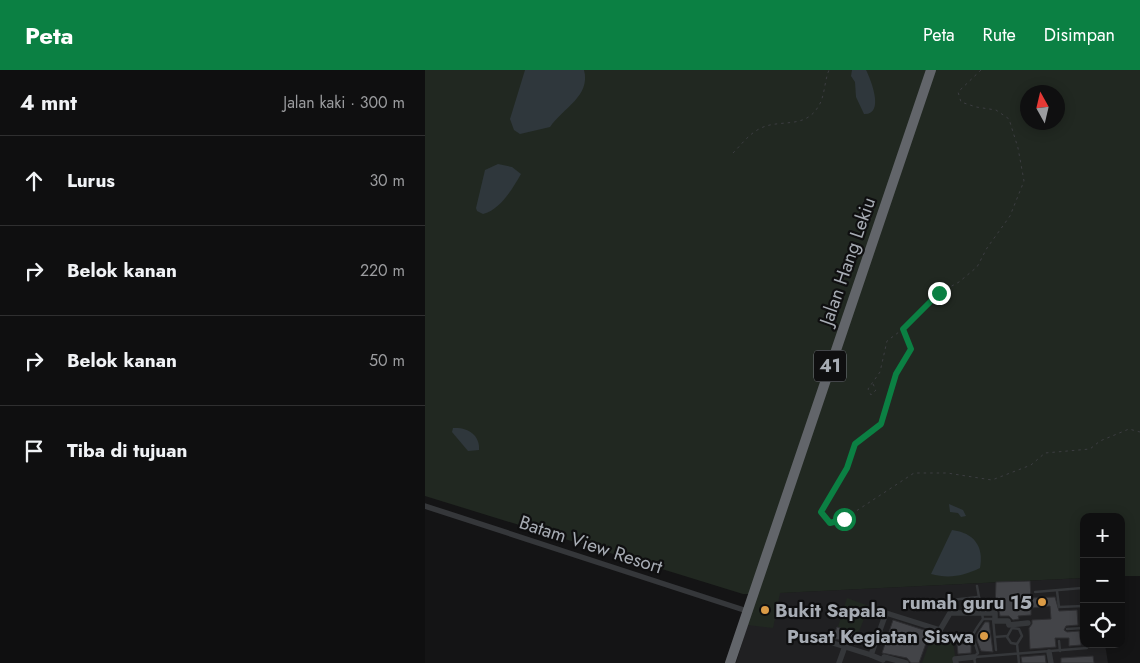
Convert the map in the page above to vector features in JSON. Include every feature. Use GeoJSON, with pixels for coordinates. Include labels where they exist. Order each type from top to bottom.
{"type":"FeatureCollection","features":[{"type":"Feature","properties":{"kind":"highway","name":"Jalan Hang Lekiu"},"geometry":{"type":"LineString","coordinates":[[730,663],[931,70]]}},
{"type":"Feature","properties":{"kind":"street","name":"Batam View Resort"},"geometry":{"type":"LineString","coordinates":[[425,506],[747,611]]}},
{"type":"Feature","properties":{"kind":"street"},"geometry":{"type":"LineString","coordinates":[[873,658],[886,613],[940,630],[950,613],[982,616],[995,613],[995,621],[1008,621],[1009,625],[1028,623]]}},
{"type":"Feature","properties":{"kind":"street"},"geometry":{"type":"LineString","coordinates":[[833,643],[873,658],[883,660],[884,656],[895,662],[906,663]]}},
{"type":"Feature","properties":{"kind":"street"},"geometry":{"type":"LineString","coordinates":[[839,663],[844,649]]}},
{"type":"Feature","properties":{"kind":"street"},"geometry":{"type":"LineString","coordinates":[[1049,652],[1051,663]]}},
{"type":"Feature","properties":{"kind":"street"},"geometry":{"type":"LineString","coordinates":[[956,663],[955,660],[974,660]]}},
{"type":"Feature","properties":{"kind":"lane"},"geometry":{"type":"LineString","coordinates":[[974,660],[978,653],[972,640],[972,634],[982,616],[977,586]]}},
{"type":"Feature","properties":{"kind":"lane"},"geometry":{"type":"LineString","coordinates":[[1035,592],[1080,588]]}},
{"type":"Feature","properties":{"kind":"lane"},"geometry":{"type":"LineString","coordinates":[[1057,591],[1059,607],[1080,606]]}},
{"type":"Feature","properties":{"kind":"lane"},"geometry":{"type":"LineString","coordinates":[[951,600],[978,597]]}},
{"type":"Feature","properties":{"kind":"lane"},"geometry":{"type":"LineString","coordinates":[[982,616],[993,619],[996,650]]}},
{"type":"Feature","properties":{"kind":"lane"},"geometry":{"type":"LineString","coordinates":[[1007,636],[1012,628],[1019,629],[1022,636],[1017,644],[1018,663]]}},
{"type":"Feature","properties":{"kind":"lane"},"geometry":{"type":"LineString","coordinates":[[1067,629],[1080,628]]}},
{"type":"Feature","properties":{"kind":"lane"},"geometry":{"type":"LineString","coordinates":[[995,637],[1007,636]]}},
{"type":"Feature","properties":{"kind":"lane"},"geometry":{"type":"LineString","coordinates":[[1007,636],[1011,643],[1017,644]]}},
{"type":"Feature","properties":{"kind":"lane"},"geometry":{"type":"LineString","coordinates":[[1059,641],[1061,651]]}},
{"type":"Feature","properties":{"kind":"lane"},"geometry":{"type":"LineString","coordinates":[[974,660],[1018,653],[1087,648]]}},
{"type":"Feature","properties":{"kind":"path"},"geometry":{"type":"LineString","coordinates":[[733,154],[745,139],[759,129],[801,122],[808,118],[821,102],[829,70]]}},
{"type":"Feature","properties":{"kind":"path"},"geometry":{"type":"LineString","coordinates":[[873,384],[880,372],[887,341],[903,329],[939,293],[959,282],[977,267],[987,248],[1010,216],[1024,181],[1009,119],[997,110],[961,102],[958,92],[981,70]]}},
{"type":"Feature","properties":{"kind":"path"},"geometry":{"type":"LineString","coordinates":[[903,329],[911,349],[896,374],[881,424],[855,444],[847,468],[821,512],[830,523],[844,519],[914,473],[947,473],[992,480],[1031,465],[1045,453],[1090,449],[1100,441],[1129,429],[1140,432]]}},
{"type":"Feature","properties":{"kind":"shaded area"},"geometry":{"type":"Polygon","coordinates":[[[425,70],[1140,70],[1140,576],[1125,576],[1125,513],[1080,513],[1080,578],[780,593],[773,628],[747,625],[757,594],[743,594],[425,496],[425,70]]]}},
{"type":"Feature","properties":{"kind":"shaded area"},"geometry":{"type":"Polygon","coordinates":[[[525,70],[584,70],[585,79],[580,94],[575,101],[550,127],[520,134],[514,130],[510,119],[525,70]]]}},
{"type":"Feature","properties":{"kind":"shaded area"},"geometry":{"type":"Polygon","coordinates":[[[852,70],[866,70],[875,96],[874,109],[870,113],[864,114],[856,97],[855,82],[851,76],[852,70]]]}},
{"type":"Feature","properties":{"kind":"shaded area"},"geometry":{"type":"Polygon","coordinates":[[[498,164],[512,167],[521,174],[510,192],[500,203],[489,212],[483,214],[477,211],[476,208],[485,170],[498,164]]]}},
{"type":"Feature","properties":{"kind":"shaded area"},"geometry":{"type":"Polygon","coordinates":[[[453,428],[464,429],[472,433],[477,440],[479,450],[468,451],[452,432],[453,428]]]}},
{"type":"Feature","properties":{"kind":"shaded area"},"geometry":{"type":"Polygon","coordinates":[[[949,504],[963,510],[966,516],[961,517],[958,513],[950,512],[949,504]]]}},
{"type":"Feature","properties":{"kind":"shaded area"},"geometry":{"type":"Polygon","coordinates":[[[952,530],[966,534],[976,542],[980,553],[980,568],[956,576],[931,574],[952,530]]]}},
{"type":"Feature","properties":{"kind":"shaded area"},"geometry":{"type":"Polygon","coordinates":[[[1080,578],[1080,648],[1106,648],[1108,663],[736,663],[757,594],[1080,578]]]}},
{"type":"Feature","properties":{"kind":"shaded area"},"geometry":{"type":"Polygon","coordinates":[[[847,598],[869,606],[858,634],[838,627],[847,598]]]}},
{"type":"Feature","properties":{"kind":"shaded area"},"geometry":{"type":"Polygon","coordinates":[[[933,634],[953,642],[956,663],[922,663],[933,634]]]}},
{"type":"Feature","properties":{"kind":"building"},"geometry":{"type":"Polygon","coordinates":[[[1030,581],[1031,598],[1055,597],[1059,611],[1077,610],[1078,625],[1066,626],[1064,630],[1067,632],[1079,631],[1080,645],[1069,646],[1069,638],[1055,638],[1056,647],[1030,649],[1029,628],[1032,620],[1051,619],[1050,606],[1031,608],[1031,615],[1018,616],[1019,619],[1013,620],[1009,616],[1000,616],[999,610],[995,608],[996,582],[1030,581]]]}},
{"type":"Feature","properties":{"kind":"building"},"geometry":{"type":"Polygon","coordinates":[[[893,620],[930,632],[919,663],[911,663],[907,658],[882,653],[893,620]]]}},
{"type":"Feature","properties":{"kind":"building"},"geometry":{"type":"Polygon","coordinates":[[[985,622],[989,622],[993,652],[981,651],[977,641],[977,634],[985,622]]]}},
{"type":"Feature","properties":{"kind":"building"},"geometry":{"type":"Polygon","coordinates":[[[837,627],[858,634],[855,645],[833,638],[837,627]]]}},
{"type":"Feature","properties":{"kind":"building"},"geometry":{"type":"Polygon","coordinates":[[[957,644],[971,644],[971,653],[958,654],[957,644]]]}},
{"type":"Feature","properties":{"kind":"building"},"geometry":{"type":"Polygon","coordinates":[[[1045,655],[1046,663],[1022,663],[1021,657],[1045,655]]]}},
{"type":"Feature","properties":{"kind":"building"},"geometry":{"type":"Polygon","coordinates":[[[1093,656],[1094,663],[1061,663],[1061,658],[1093,656]]]}},
{"type":"Feature","properties":{"kind":"place","name":"rumah guru 15"},"geometry":{"type":"Point","coordinates":[1042,602]}},
{"type":"Feature","properties":{"kind":"place","name":"Bukit Sapala"},"geometry":{"type":"Point","coordinates":[765,610]}},
{"type":"Feature","properties":{"kind":"place","name":"Pusat Kegiatan Siswa"},"geometry":{"type":"Point","coordinates":[984,636]}},
{"type":"Feature","properties":{"kind":"route"},"geometry":{"type":"LineString","coordinates":[[844,519],[830,523],[821,512],[847,468],[855,444],[881,424],[896,374],[911,349],[903,329],[939,293]]}}]}
